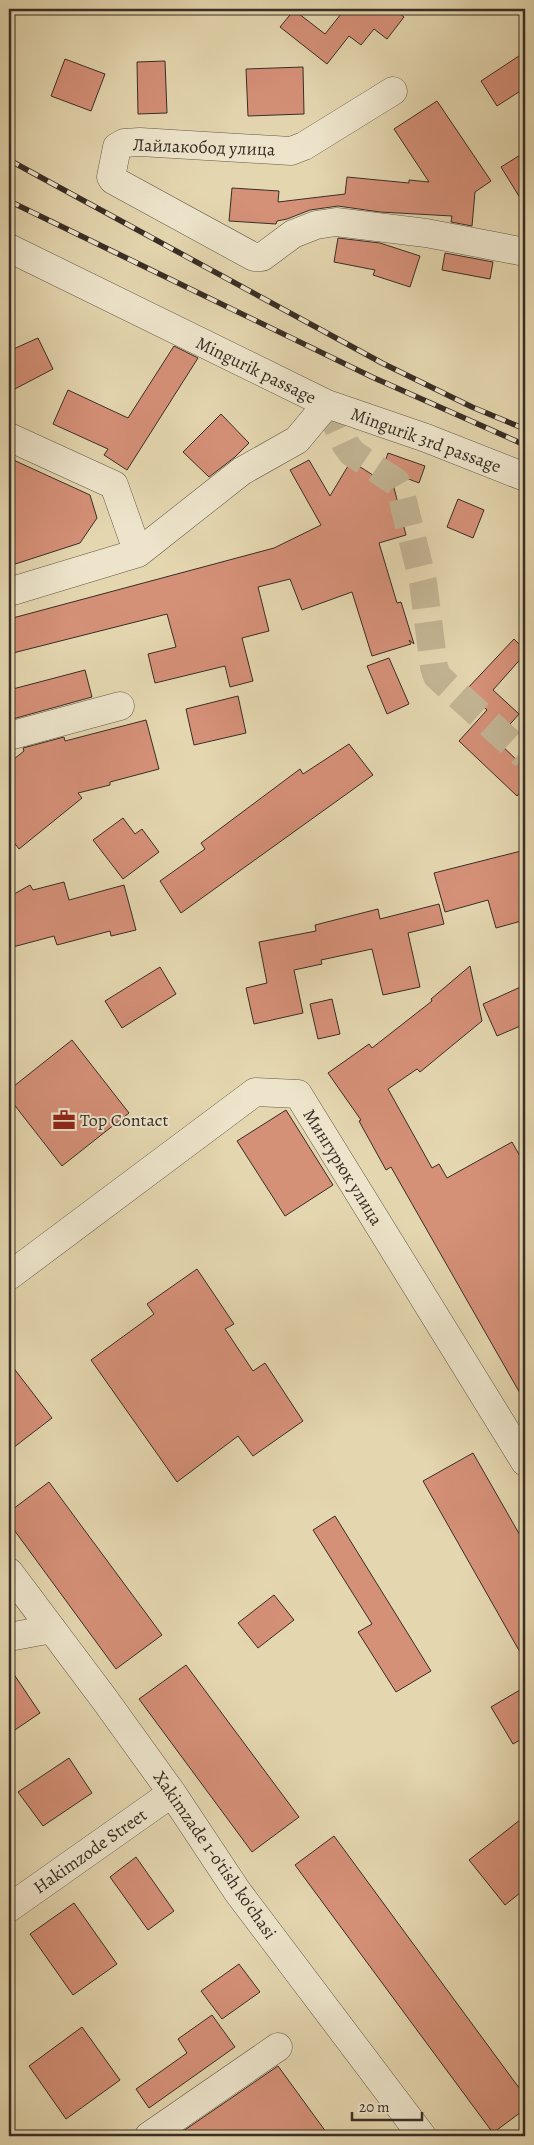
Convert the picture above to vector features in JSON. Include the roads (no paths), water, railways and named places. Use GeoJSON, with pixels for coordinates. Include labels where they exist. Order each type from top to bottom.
{"type":"FeatureCollection","features":[{"type":"Feature","properties":{"kind":"street","name":"Лайлакобод улица"},"geometry":{"type":"LineString","coordinates":[[393,91],[304,146],[291,150],[140,142],[124,143],[117,147],[111,178],[254,257],[262,257],[294,234],[316,225],[336,222],[426,233],[525,252]]}},
{"type":"Feature","properties":{"kind":"street","name":"Mingurik passage"},"geometry":{"type":"LineString","coordinates":[[9,248],[327,404],[296,440],[242,471],[138,553],[9,592]]}},
{"type":"Feature","properties":{"kind":"street","name":"Mingurik 3rd passage"},"geometry":{"type":"LineString","coordinates":[[327,404],[426,438],[525,477]]}},
{"type":"Feature","properties":{"kind":"street"},"geometry":{"type":"LineString","coordinates":[[9,437],[114,485],[138,553]]}},
{"type":"Feature","properties":{"kind":"street"},"geometry":{"type":"LineString","coordinates":[[9,736],[120,706]]}},
{"type":"Feature","properties":{"kind":"street","name":"Мингурюк улица"},"geometry":{"type":"LineString","coordinates":[[9,1276],[255,1092],[298,1094],[525,1462]]}},
{"type":"Feature","properties":{"kind":"street","name":"Xakimzade 1-o'tish ko'chasi"},"geometry":{"type":"LineString","coordinates":[[9,1572],[172,1793],[237,1891],[422,2136]]}},
{"type":"Feature","properties":{"kind":"street"},"geometry":{"type":"LineString","coordinates":[[9,1637],[52,1629]]}},
{"type":"Feature","properties":{"kind":"street","name":"Hakimzode Street"},"geometry":{"type":"LineString","coordinates":[[9,1908],[172,1793]]}},
{"type":"Feature","properties":{"kind":"street"},"geometry":{"type":"LineString","coordinates":[[149,2136],[278,2047]]}},
{"type":"Feature","properties":{"kind":"tunnel"},"geometry":{"type":"LineString","coordinates":[[327,404],[346,445],[352,453],[396,482],[400,489],[423,582],[434,667],[437,676],[525,756]]}},
{"type":"Feature","properties":{"kind":"railway"},"geometry":{"type":"LineString","coordinates":[[9,160],[382,363],[472,407],[525,429]]}},
{"type":"Feature","properties":{"kind":"railway"},"geometry":{"type":"LineString","coordinates":[[9,201],[372,377],[525,445]]}},
{"type":"Feature","properties":{"kind":"place","name":"Top Contact"},"geometry":{"type":"Point","coordinates":[64,1120]}}]}
